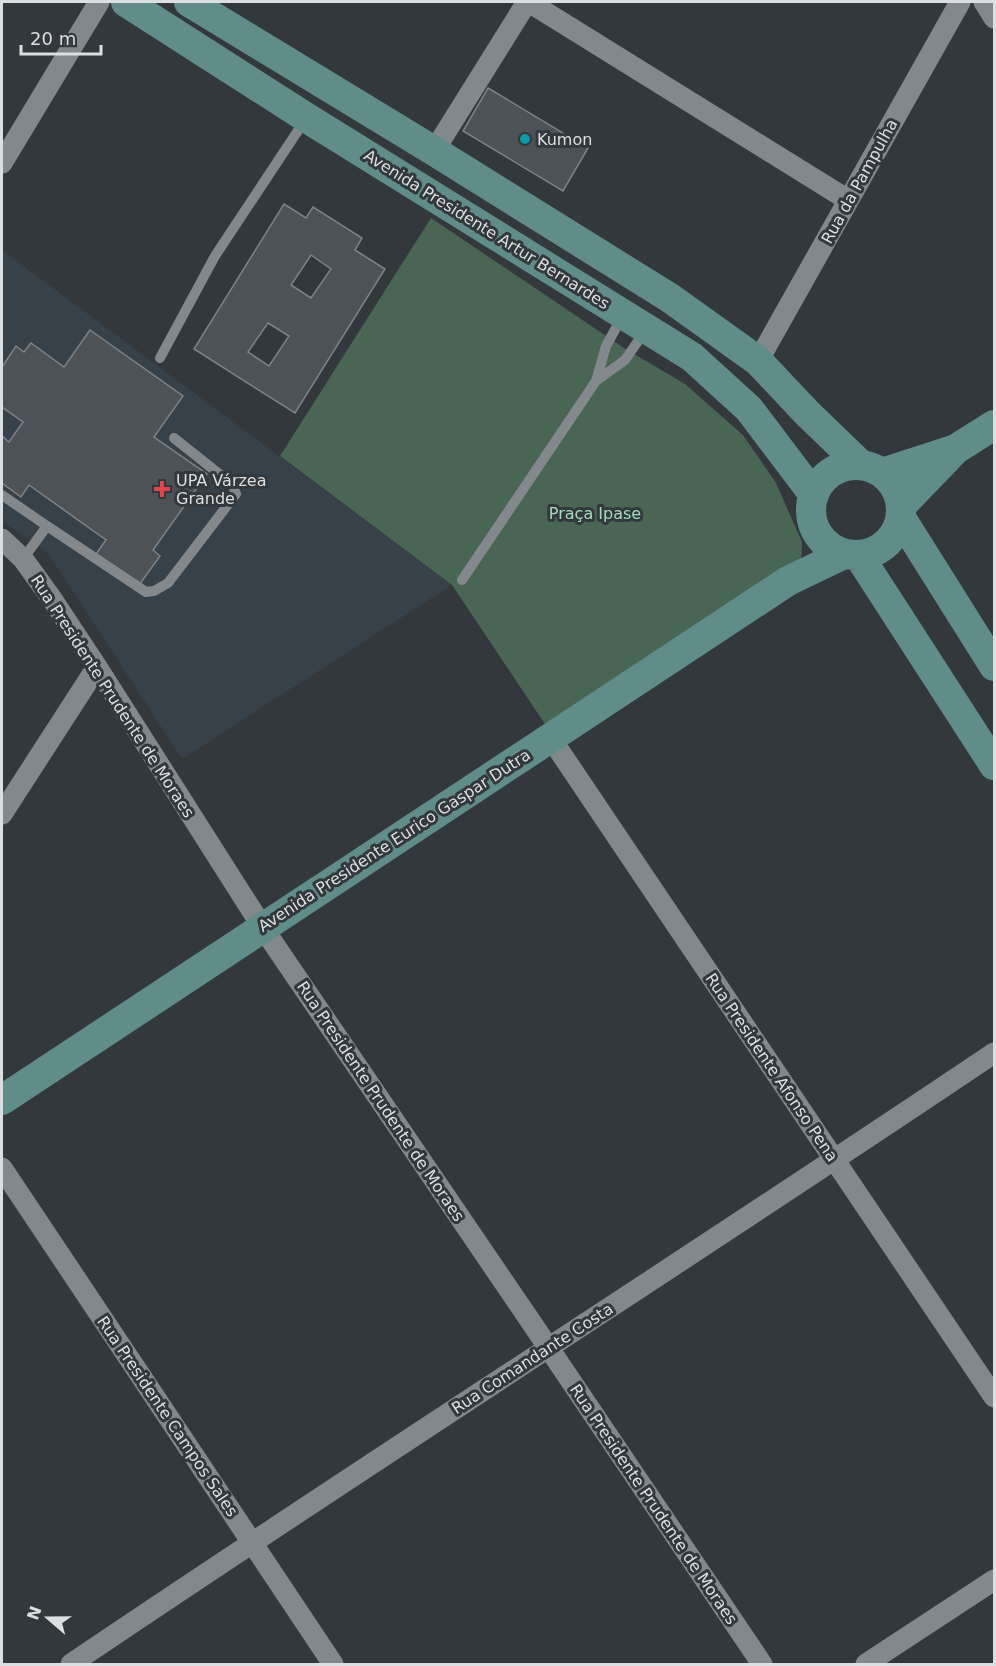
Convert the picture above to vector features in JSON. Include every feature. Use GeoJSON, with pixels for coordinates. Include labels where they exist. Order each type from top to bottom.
{"type":"FeatureCollection","features":[{"type":"Feature","properties":{"kind":"main road","name":"Avenida Presidente Artur Bernardes"},"geometry":{"type":"LineString","coordinates":[[126,2],[307,118],[692,357],[748,409],[814,495]]}},
{"type":"Feature","properties":{"kind":"main road"},"geometry":{"type":"LineString","coordinates":[[189,2],[670,298],[758,361],[807,413],[897,489],[902,512],[994,666]]}},
{"type":"Feature","properties":{"kind":"main road"},"geometry":{"type":"LineString","coordinates":[[956,449],[872,469],[846,466],[832,472],[821,482],[814,495],[811,510],[813,525],[820,538],[830,548],[851,555],[873,552],[887,544],[896,533],[902,512],[956,449],[994,425]]}},
{"type":"Feature","properties":{"kind":"main road"},"geometry":{"type":"LineString","coordinates":[[788,581],[813,525]]}},
{"type":"Feature","properties":{"kind":"main road"},"geometry":{"type":"LineString","coordinates":[[851,555],[994,765]]}},
{"type":"Feature","properties":{"kind":"main road","name":"Avenida Presidente Eurico Gaspar Dutra"},"geometry":{"type":"LineString","coordinates":[[2,1100],[788,581],[851,555]]}},
{"type":"Feature","properties":{"kind":"street"},"geometry":{"type":"LineString","coordinates":[[2,163],[99,2]]}},
{"type":"Feature","properties":{"kind":"street"},"geometry":{"type":"LineString","coordinates":[[434,151],[528,2],[848,200]]}},
{"type":"Feature","properties":{"kind":"street","name":"Rua da Pampulha"},"geometry":{"type":"LineString","coordinates":[[758,361],[960,2]]}},
{"type":"Feature","properties":{"kind":"street"},"geometry":{"type":"LineString","coordinates":[[984,2],[994,18]]}},
{"type":"Feature","properties":{"kind":"street","name":"Rua Presidente Prudente de Moraes"},"geometry":{"type":"LineString","coordinates":[[2,539],[23,559],[52,599],[263,927],[762,1665]]}},
{"type":"Feature","properties":{"kind":"street"},"geometry":{"type":"LineString","coordinates":[[2,814],[97,667]]}},
{"type":"Feature","properties":{"kind":"street","name":"Rua Presidente Afonso Pena"},"geometry":{"type":"LineString","coordinates":[[550,737],[994,1397]]}},
{"type":"Feature","properties":{"kind":"street","name":"Rua Comandante Costa"},"geometry":{"type":"LineString","coordinates":[[71,1665],[252,1542],[835,1160],[994,1053]]}},
{"type":"Feature","properties":{"kind":"street","name":"Rua Presidente Campos Sales"},"geometry":{"type":"LineString","coordinates":[[2,1168],[333,1665]]}},
{"type":"Feature","properties":{"kind":"street"},"geometry":{"type":"LineString","coordinates":[[866,1665],[994,1580]]}},
{"type":"Feature","properties":{"kind":"lane"},"geometry":{"type":"LineString","coordinates":[[160,358],[215,256],[307,118]]}},
{"type":"Feature","properties":{"kind":"lane"},"geometry":{"type":"LineString","coordinates":[[462,580],[596,381],[606,346],[635,322]]}},
{"type":"Feature","properties":{"kind":"lane"},"geometry":{"type":"LineString","coordinates":[[596,381],[625,360],[635,322]]}},
{"type":"Feature","properties":{"kind":"lane"},"geometry":{"type":"LineString","coordinates":[[2,495],[146,592],[154,591],[168,583],[236,494],[233,484],[174,438]]}},
{"type":"Feature","properties":{"kind":"lane"},"geometry":{"type":"LineString","coordinates":[[23,559],[47,526]]}},
{"type":"Feature","properties":{"kind":"shaded area","name":"UPA Várzea Grande"},"geometry":{"type":"Polygon","coordinates":[[[2,250],[452,585],[182,759],[48,553],[2,521],[2,250]]]}},
{"type":"Feature","properties":{"kind":"green space","name":"Praça Ipase"},"geometry":{"type":"Polygon","coordinates":[[[431,218],[624,348],[685,384],[743,435],[776,483],[802,542],[801,571],[549,730],[452,585],[280,456],[431,218]]]}},
{"type":"Feature","properties":{"kind":"building","name":"Kumon"},"geometry":{"type":"Polygon","coordinates":[[[488,88],[588,148],[563,191],[463,131],[488,88]]]}},
{"type":"Feature","properties":{"kind":"building"},"geometry":{"type":"Polygon","coordinates":[[[284,204],[306,218],[313,207],[362,238],[355,250],[385,269],[295,413],[194,349],[284,204]],[[311,255],[291,285],[311,298],[331,269],[311,255]],[[268,323],[248,352],[269,366],[289,336],[268,323]]]}},
{"type":"Feature","properties":{"kind":"building"},"geometry":{"type":"Polygon","coordinates":[[[90,330],[183,396],[154,437],[207,474],[153,550],[160,556],[139,585],[96,554],[106,540],[29,485],[21,497],[2,483],[2,436],[9,442],[23,422],[2,407],[2,367],[16,346],[24,352],[31,343],[64,367],[90,330]]]}},
{"type":"Feature","properties":{"kind":"place","name":"Kumon"},"geometry":{"type":"Point","coordinates":[525,139]}},
{"type":"Feature","properties":{"kind":"place","name":"UPA Várzea Grande"},"geometry":{"type":"Point","coordinates":[162,489]}}]}
